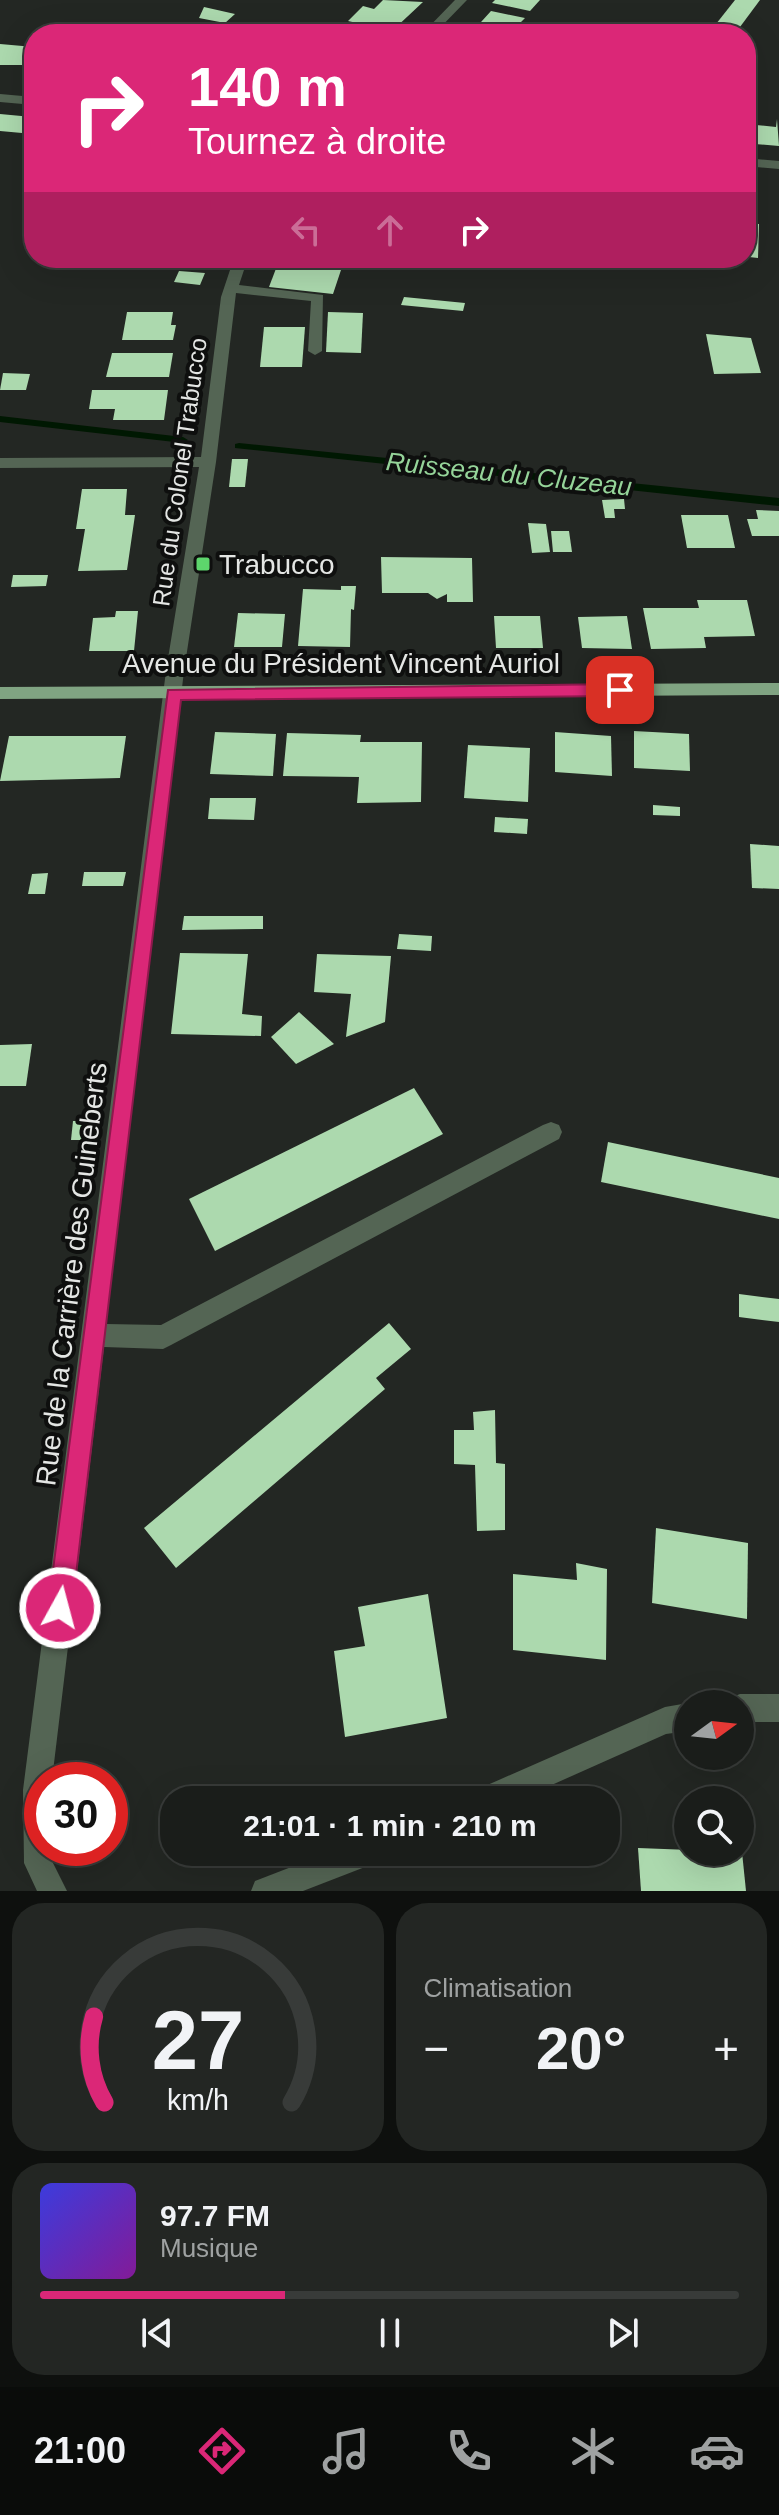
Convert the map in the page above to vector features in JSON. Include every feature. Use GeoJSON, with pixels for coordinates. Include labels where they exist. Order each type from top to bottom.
{"type":"FeatureCollection","features":[{"type":"Feature","properties":{"kind":"main road","name":"Avenue du Président Vincent Auriol"},"geometry":{"type":"LineString","coordinates":[[0,693],[779,689]]}},
{"type":"Feature","properties":{"kind":"street"},"geometry":{"type":"LineString","coordinates":[[438,24],[461,0]]}},
{"type":"Feature","properties":{"kind":"street"},"geometry":{"type":"LineString","coordinates":[[0,98],[24,100]]}},
{"type":"Feature","properties":{"kind":"street"},"geometry":{"type":"LineString","coordinates":[[756,163],[779,165]]}},
{"type":"Feature","properties":{"kind":"street","name":"Rue du Colonel Trabucco"},"geometry":{"type":"LineString","coordinates":[[173,694],[231,288],[238,268]]}},
{"type":"Feature","properties":{"kind":"street"},"geometry":{"type":"LineString","coordinates":[[231,288],[318,298],[315,351]]}},
{"type":"Feature","properties":{"kind":"street"},"geometry":{"type":"LineString","coordinates":[[0,463],[208,462]]}},
{"type":"Feature","properties":{"kind":"street","name":"Rue de la Carrière des Guineberts"},"geometry":{"type":"LineString","coordinates":[[53,1891],[38,1863],[37,1790],[173,694]]}},
{"type":"Feature","properties":{"kind":"street"},"geometry":{"type":"LineString","coordinates":[[94,1335],[163,1337],[551,1132]]}},
{"type":"Feature","properties":{"kind":"street"},"geometry":{"type":"LineString","coordinates":[[754,1708],[779,1708]]}},
{"type":"Feature","properties":{"kind":"street"},"geometry":{"type":"LineString","coordinates":[[518,1786],[674,1719]]}},
{"type":"Feature","properties":{"kind":"street"},"geometry":{"type":"LineString","coordinates":[[265,1891],[331,1866]]}},
{"type":"Feature","properties":{"kind":"building"},"geometry":{"type":"Polygon","coordinates":[[[383,0],[423,2],[399,24],[348,21],[363,6],[374,9],[383,0]]]}},
{"type":"Feature","properties":{"kind":"building"},"geometry":{"type":"Polygon","coordinates":[[[495,0],[540,0],[530,11],[492,3],[495,0]]]}},
{"type":"Feature","properties":{"kind":"building"},"geometry":{"type":"Polygon","coordinates":[[[735,0],[760,0],[742,24],[716,24],[735,0]]]}},
{"type":"Feature","properties":{"kind":"building"},"geometry":{"type":"Polygon","coordinates":[[[204,7],[235,14],[225,23],[199,18],[204,7]]]}},
{"type":"Feature","properties":{"kind":"building"},"geometry":{"type":"Polygon","coordinates":[[[491,11],[525,18],[519,24],[479,24],[491,11]]]}},
{"type":"Feature","properties":{"kind":"building"},"geometry":{"type":"Polygon","coordinates":[[[0,44],[24,46],[24,65],[0,65],[0,44]]]}},
{"type":"Feature","properties":{"kind":"building"},"geometry":{"type":"Polygon","coordinates":[[[0,114],[24,116],[22,133],[0,131],[0,114]]]}},
{"type":"Feature","properties":{"kind":"building"},"geometry":{"type":"Polygon","coordinates":[[[777,119],[779,146],[756,144],[756,125],[776,127],[777,119]]]}},
{"type":"Feature","properties":{"kind":"building"},"geometry":{"type":"Polygon","coordinates":[[[756,224],[759,224],[756,258],[756,224]]]}},
{"type":"Feature","properties":{"kind":"building"},"geometry":{"type":"Polygon","coordinates":[[[276,268],[342,268],[333,294],[269,287],[276,268]]]}},
{"type":"Feature","properties":{"kind":"building"},"geometry":{"type":"Polygon","coordinates":[[[179,271],[205,273],[200,285],[174,282],[179,271]]]}},
{"type":"Feature","properties":{"kind":"building"},"geometry":{"type":"Polygon","coordinates":[[[404,297],[465,303],[463,311],[401,305],[404,297]]]}},
{"type":"Feature","properties":{"kind":"building"},"geometry":{"type":"Polygon","coordinates":[[[127,312],[173,312],[171,325],[176,325],[173,340],[122,340],[127,312]]]}},
{"type":"Feature","properties":{"kind":"building"},"geometry":{"type":"Polygon","coordinates":[[[328,312],[363,313],[361,353],[326,352],[328,312]]]}},
{"type":"Feature","properties":{"kind":"building"},"geometry":{"type":"Polygon","coordinates":[[[264,327],[305,327],[302,367],[260,367],[264,327]]]}},
{"type":"Feature","properties":{"kind":"building"},"geometry":{"type":"Polygon","coordinates":[[[706,334],[751,338],[761,373],[714,374],[706,334]]]}},
{"type":"Feature","properties":{"kind":"building"},"geometry":{"type":"Polygon","coordinates":[[[112,353],[173,353],[169,377],[106,377],[112,353]]]}},
{"type":"Feature","properties":{"kind":"building"},"geometry":{"type":"Polygon","coordinates":[[[3,373],[30,374],[26,390],[0,390],[3,373]]]}},
{"type":"Feature","properties":{"kind":"building"},"geometry":{"type":"Polygon","coordinates":[[[92,390],[168,390],[164,420],[113,420],[115,409],[89,409],[92,390]]]}},
{"type":"Feature","properties":{"kind":"building"},"geometry":{"type":"Polygon","coordinates":[[[232,459],[248,459],[245,487],[229,487],[232,459]]]}},
{"type":"Feature","properties":{"kind":"building"},"geometry":{"type":"Polygon","coordinates":[[[82,489],[127,489],[125,515],[135,515],[127,570],[78,571],[85,529],[76,529],[82,489]]]}},
{"type":"Feature","properties":{"kind":"building"},"geometry":{"type":"Polygon","coordinates":[[[624,499],[625,509],[614,509],[615,518],[605,518],[602,500],[624,499]]]}},
{"type":"Feature","properties":{"kind":"building"},"geometry":{"type":"Polygon","coordinates":[[[756,510],[779,511],[779,536],[752,536],[747,519],[758,519],[756,510]]]}},
{"type":"Feature","properties":{"kind":"building"},"geometry":{"type":"Polygon","coordinates":[[[681,515],[728,515],[735,548],[687,548],[681,515]]]}},
{"type":"Feature","properties":{"kind":"building"},"geometry":{"type":"Polygon","coordinates":[[[528,523],[546,524],[550,552],[532,553],[528,523]]]}},
{"type":"Feature","properties":{"kind":"building"},"geometry":{"type":"Polygon","coordinates":[[[551,531],[569,531],[572,552],[553,552],[551,531]]]}},
{"type":"Feature","properties":{"kind":"building"},"geometry":{"type":"Polygon","coordinates":[[[276,556],[289,556],[287,570],[275,570],[276,556]]]}},
{"type":"Feature","properties":{"kind":"building"},"geometry":{"type":"Polygon","coordinates":[[[381,557],[472,558],[473,602],[447,602],[447,594],[437,599],[428,593],[382,593],[381,557]]]}},
{"type":"Feature","properties":{"kind":"building"},"geometry":{"type":"Polygon","coordinates":[[[13,575],[48,575],[46,586],[11,587],[13,575]]]}},
{"type":"Feature","properties":{"kind":"building"},"geometry":{"type":"Polygon","coordinates":[[[341,586],[356,586],[354,610],[351,609],[350,647],[298,646],[303,589],[341,590],[341,586]]]}},
{"type":"Feature","properties":{"kind":"building"},"geometry":{"type":"Polygon","coordinates":[[[697,600],[747,600],[755,636],[704,637],[706,648],[651,649],[643,608],[699,608],[697,600]]]}},
{"type":"Feature","properties":{"kind":"building"},"geometry":{"type":"Polygon","coordinates":[[[116,611],[138,611],[134,651],[89,651],[93,618],[115,617],[116,611]]]}},
{"type":"Feature","properties":{"kind":"building"},"geometry":{"type":"Polygon","coordinates":[[[238,613],[285,614],[282,647],[234,647],[238,613]]]}},
{"type":"Feature","properties":{"kind":"building"},"geometry":{"type":"Polygon","coordinates":[[[494,616],[540,616],[543,648],[496,648],[494,616]]]}},
{"type":"Feature","properties":{"kind":"building"},"geometry":{"type":"Polygon","coordinates":[[[627,616],[632,649],[582,648],[578,617],[627,616]]]}},
{"type":"Feature","properties":{"kind":"building"},"geometry":{"type":"Polygon","coordinates":[[[634,731],[689,734],[690,771],[634,768],[634,731]]]}},
{"type":"Feature","properties":{"kind":"building"},"geometry":{"type":"Polygon","coordinates":[[[215,732],[276,734],[273,776],[210,774],[215,732]]]}},
{"type":"Feature","properties":{"kind":"building"},"geometry":{"type":"Polygon","coordinates":[[[555,732],[611,736],[612,776],[555,772],[555,732]]]}},
{"type":"Feature","properties":{"kind":"building"},"geometry":{"type":"Polygon","coordinates":[[[287,733],[361,735],[360,742],[422,742],[421,802],[357,803],[359,777],[283,776],[287,733]]]}},
{"type":"Feature","properties":{"kind":"building"},"geometry":{"type":"Polygon","coordinates":[[[9,736],[126,736],[120,778],[0,781],[9,736]]]}},
{"type":"Feature","properties":{"kind":"building"},"geometry":{"type":"Polygon","coordinates":[[[468,745],[530,748],[528,802],[464,798],[468,745]]]}},
{"type":"Feature","properties":{"kind":"building"},"geometry":{"type":"Polygon","coordinates":[[[210,798],[256,798],[254,820],[208,819],[210,798]]]}},
{"type":"Feature","properties":{"kind":"building"},"geometry":{"type":"Polygon","coordinates":[[[653,805],[680,807],[680,816],[653,815],[653,805]]]}},
{"type":"Feature","properties":{"kind":"building"},"geometry":{"type":"Polygon","coordinates":[[[495,817],[528,819],[527,834],[494,832],[495,817]]]}},
{"type":"Feature","properties":{"kind":"building"},"geometry":{"type":"Polygon","coordinates":[[[750,844],[779,846],[779,889],[752,888],[750,844]]]}},
{"type":"Feature","properties":{"kind":"building"},"geometry":{"type":"Polygon","coordinates":[[[84,872],[126,872],[123,886],[82,886],[84,872]]]}},
{"type":"Feature","properties":{"kind":"building"},"geometry":{"type":"Polygon","coordinates":[[[48,873],[45,894],[28,894],[32,874],[48,873]]]}},
{"type":"Feature","properties":{"kind":"building"},"geometry":{"type":"Polygon","coordinates":[[[184,916],[263,916],[263,929],[182,930],[184,916]]]}},
{"type":"Feature","properties":{"kind":"building"},"geometry":{"type":"Polygon","coordinates":[[[399,934],[432,936],[431,951],[397,949],[399,934]]]}},
{"type":"Feature","properties":{"kind":"building"},"geometry":{"type":"Polygon","coordinates":[[[180,953],[248,954],[242,1014],[262,1016],[261,1036],[171,1034],[180,953]]]}},
{"type":"Feature","properties":{"kind":"building"},"geometry":{"type":"Polygon","coordinates":[[[317,954],[391,956],[385,1022],[346,1037],[351,994],[314,992],[317,954]]]}},
{"type":"Feature","properties":{"kind":"building"},"geometry":{"type":"Polygon","coordinates":[[[299,1012],[334,1044],[296,1064],[271,1037],[299,1012]]]}},
{"type":"Feature","properties":{"kind":"building"},"geometry":{"type":"Polygon","coordinates":[[[32,1044],[26,1086],[0,1086],[0,1045],[32,1044]]]}},
{"type":"Feature","properties":{"kind":"building"},"geometry":{"type":"Polygon","coordinates":[[[414,1088],[443,1134],[215,1251],[189,1199],[414,1088]]]}},
{"type":"Feature","properties":{"kind":"building"},"geometry":{"type":"Polygon","coordinates":[[[73,1121],[89,1121],[87,1140],[71,1140],[73,1121]]]}},
{"type":"Feature","properties":{"kind":"building"},"geometry":{"type":"Polygon","coordinates":[[[608,1142],[779,1178],[779,1219],[601,1182],[608,1142]]]}},
{"type":"Feature","properties":{"kind":"building"},"geometry":{"type":"Polygon","coordinates":[[[739,1294],[779,1299],[779,1322],[739,1317],[739,1294]]]}},
{"type":"Feature","properties":{"kind":"building"},"geometry":{"type":"Polygon","coordinates":[[[389,1323],[411,1349],[376,1378],[385,1389],[176,1568],[144,1528],[389,1323]]]}},
{"type":"Feature","properties":{"kind":"building"},"geometry":{"type":"Polygon","coordinates":[[[495,1410],[496,1463],[505,1464],[505,1530],[477,1531],[475,1465],[454,1464],[454,1430],[474,1430],[473,1412],[495,1410]]]}},
{"type":"Feature","properties":{"kind":"building"},"geometry":{"type":"Polygon","coordinates":[[[656,1528],[748,1543],[747,1619],[652,1603],[656,1528]]]}},
{"type":"Feature","properties":{"kind":"building"},"geometry":{"type":"Polygon","coordinates":[[[576,1563],[607,1569],[606,1660],[513,1650],[513,1574],[577,1580],[576,1563]]]}},
{"type":"Feature","properties":{"kind":"building"},"geometry":{"type":"Polygon","coordinates":[[[428,1594],[447,1718],[345,1737],[334,1651],[365,1646],[358,1607],[428,1594]]]}},
{"type":"Feature","properties":{"kind":"building"},"geometry":{"type":"Polygon","coordinates":[[[638,1848],[674,1849],[674,1866],[743,1866],[746,1891],[641,1891],[638,1848]]]}},
{"type":"Feature","properties":{"kind":"waterway","name":"Ruisseau du Cluzeau"},"geometry":{"type":"LineString","coordinates":[[0,419],[183,440]]}},
{"type":"Feature","properties":{"kind":"waterway","name":"Ruisseau du Cluzeau"},"geometry":{"type":"LineString","coordinates":[[239,446],[779,502]]}},
{"type":"Feature","properties":{"kind":"place","name":"Trabucco"},"geometry":{"type":"Point","coordinates":[203,564]}},
{"type":"Feature","properties":{"kind":"route"},"geometry":{"type":"LineString","coordinates":[[60,1608],[173,694],[620,690]]}}]}
